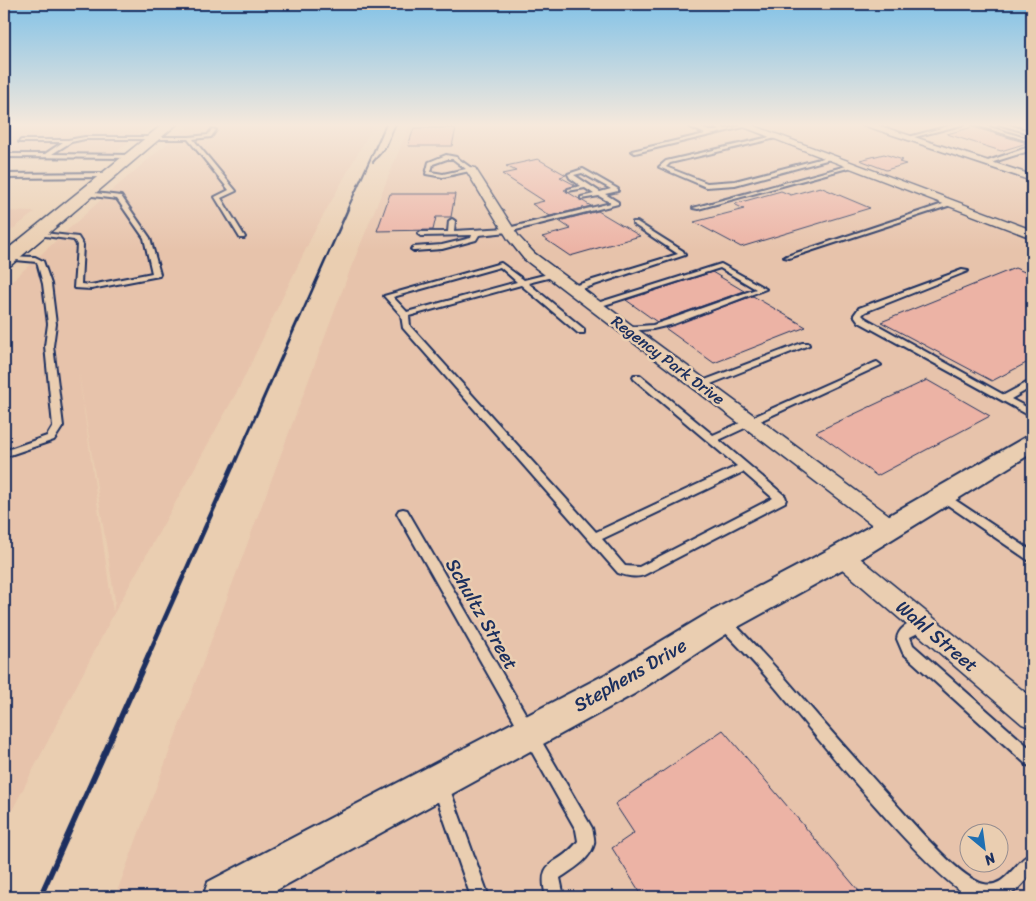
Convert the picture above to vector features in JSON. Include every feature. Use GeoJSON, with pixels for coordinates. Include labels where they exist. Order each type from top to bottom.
{"type":"FeatureCollection","features":[{"type":"Feature","properties":{"kind":"main road"},"geometry":{"type":"LineString","coordinates":[[5,259],[119,166]]}},
{"type":"Feature","properties":{"kind":"street"},"geometry":{"type":"LineString","coordinates":[[852,166],[1032,234]]}},
{"type":"Feature","properties":{"kind":"street"},"geometry":{"type":"LineString","coordinates":[[995,166],[1032,178]]}},
{"type":"Feature","properties":{"kind":"street","name":"Regency Park Drive"},"geometry":{"type":"LineString","coordinates":[[471,170],[520,247],[553,274],[890,527]]}},
{"type":"Feature","properties":{"kind":"street","name":"Stephens Drive"},"geometry":{"type":"LineString","coordinates":[[223,897],[622,683],[723,620],[842,556],[1029,448]]}},
{"type":"Feature","properties":{"kind":"street","name":"Wahl Street"},"geometry":{"type":"LineString","coordinates":[[842,556],[1032,715]]}},
{"type":"Feature","properties":{"kind":"lane"},"geometry":{"type":"LineString","coordinates":[[212,166],[233,191],[218,197],[242,237]]}},
{"type":"Feature","properties":{"kind":"lane"},"geometry":{"type":"LineString","coordinates":[[429,166],[428,173],[433,176],[471,170]]}},
{"type":"Feature","properties":{"kind":"lane"},"geometry":{"type":"LineString","coordinates":[[465,166],[471,170]]}},
{"type":"Feature","properties":{"kind":"lane"},"geometry":{"type":"LineString","coordinates":[[662,166],[706,186],[735,183],[800,166]]}},
{"type":"Feature","properties":{"kind":"lane"},"geometry":{"type":"LineString","coordinates":[[696,208],[852,166]]}},
{"type":"Feature","properties":{"kind":"lane"},"geometry":{"type":"LineString","coordinates":[[421,234],[476,233],[508,230],[616,203],[600,194],[572,177],[571,174],[582,171],[616,190],[600,194],[583,198]]}},
{"type":"Feature","properties":{"kind":"lane"},"geometry":{"type":"LineString","coordinates":[[4,176],[108,175]]}},
{"type":"Feature","properties":{"kind":"lane"},"geometry":{"type":"LineString","coordinates":[[570,190],[587,186]]}},
{"type":"Feature","properties":{"kind":"lane"},"geometry":{"type":"LineString","coordinates":[[38,233],[76,238],[80,244],[78,286],[91,286],[156,274],[147,238],[119,197],[86,194]]}},
{"type":"Feature","properties":{"kind":"lane"},"geometry":{"type":"LineString","coordinates":[[787,257],[952,204]]}},
{"type":"Feature","properties":{"kind":"lane"},"geometry":{"type":"LineString","coordinates":[[451,234],[452,221]]}},
{"type":"Feature","properties":{"kind":"lane"},"geometry":{"type":"LineString","coordinates":[[573,289],[682,255],[681,252],[635,223]]}},
{"type":"Feature","properties":{"kind":"lane"},"geometry":{"type":"LineString","coordinates":[[414,249],[442,247],[474,239],[476,233]]}},
{"type":"Feature","properties":{"kind":"lane"},"geometry":{"type":"LineString","coordinates":[[4,454],[51,438],[58,426],[49,346],[52,324],[47,284],[40,261],[35,259],[5,259]]}},
{"type":"Feature","properties":{"kind":"lane"},"geometry":{"type":"LineString","coordinates":[[581,331],[501,265],[388,296],[405,315],[406,326],[622,570],[640,572],[782,499],[637,377]]}},
{"type":"Feature","properties":{"kind":"lane"},"geometry":{"type":"LineString","coordinates":[[595,305],[721,266],[762,290],[671,322],[627,329]]}},
{"type":"Feature","properties":{"kind":"lane"},"geometry":{"type":"LineString","coordinates":[[964,271],[862,310],[858,315],[862,320],[1032,414]]}},
{"type":"Feature","properties":{"kind":"lane"},"geometry":{"type":"LineString","coordinates":[[405,315],[553,274]]}},
{"type":"Feature","properties":{"kind":"lane"},"geometry":{"type":"LineString","coordinates":[[700,384],[804,345]]}},
{"type":"Feature","properties":{"kind":"lane"},"geometry":{"type":"LineString","coordinates":[[712,439],[876,365]]}},
{"type":"Feature","properties":{"kind":"lane"},"geometry":{"type":"LineString","coordinates":[[1004,399],[1032,383]]}},
{"type":"Feature","properties":{"kind":"lane"},"geometry":{"type":"LineString","coordinates":[[594,538],[744,467]]}},
{"type":"Feature","properties":{"kind":"lane"},"geometry":{"type":"LineString","coordinates":[[943,496],[1032,557]]}},
{"type":"Feature","properties":{"kind":"lane","name":"Schultz Street"},"geometry":{"type":"LineString","coordinates":[[403,513],[584,828],[586,843],[578,855],[553,873],[551,880],[555,897]]}},
{"type":"Feature","properties":{"kind":"lane"},"geometry":{"type":"LineString","coordinates":[[723,620],[786,689],[822,734],[921,843],[960,880],[984,893],[996,893],[1007,887],[1032,861]]}},
{"type":"Feature","properties":{"kind":"lane"},"geometry":{"type":"LineString","coordinates":[[923,624],[905,633],[903,642],[908,649],[1032,760]]}},
{"type":"Feature","properties":{"kind":"lane"},"geometry":{"type":"LineString","coordinates":[[438,781],[480,897]]}},
{"type":"Feature","properties":{"kind":"shaded area"},"geometry":{"type":"Polygon","coordinates":[[[141,166],[351,166],[313,234],[239,388],[113,615],[4,826],[4,288],[141,166]],[[79,375],[113,612],[115,600],[79,375]]]}},
{"type":"Feature","properties":{"kind":"shaded area"},"geometry":{"type":"Polygon","coordinates":[[[393,166],[1032,166],[1032,897],[115,897],[350,270],[393,166]]]}},
{"type":"Feature","properties":{"kind":"shaded area"},"geometry":{"type":"Polygon","coordinates":[[[4,211],[35,212],[4,236],[4,211]]]}},
{"type":"Feature","properties":{"kind":"building"},"geometry":{"type":"Polygon","coordinates":[[[506,166],[550,166],[566,175],[560,177],[575,185],[564,190],[591,206],[550,216],[532,204],[544,201],[502,174],[516,171],[506,166]]]}},
{"type":"Feature","properties":{"kind":"building"},"geometry":{"type":"Polygon","coordinates":[[[876,166],[899,166],[886,170],[876,166]]]}},
{"type":"Feature","properties":{"kind":"building"},"geometry":{"type":"Polygon","coordinates":[[[820,187],[870,208],[741,247],[694,222],[744,209],[734,204],[781,191],[791,195],[820,187]]]}},
{"type":"Feature","properties":{"kind":"building"},"geometry":{"type":"Polygon","coordinates":[[[390,194],[455,194],[451,217],[436,217],[433,230],[377,231],[390,194]]]}},
{"type":"Feature","properties":{"kind":"building"},"geometry":{"type":"Polygon","coordinates":[[[598,211],[640,236],[570,256],[542,237],[571,229],[559,221],[598,211]]]}},
{"type":"Feature","properties":{"kind":"building"},"geometry":{"type":"Polygon","coordinates":[[[1015,268],[1032,275],[1032,360],[992,381],[881,322],[1015,268]]]}},
{"type":"Feature","properties":{"kind":"building"},"geometry":{"type":"Polygon","coordinates":[[[712,272],[744,291],[657,322],[626,300],[712,272]]]}},
{"type":"Feature","properties":{"kind":"building"},"geometry":{"type":"Polygon","coordinates":[[[753,296],[806,327],[714,363],[665,328],[753,296]]]}},
{"type":"Feature","properties":{"kind":"building"},"geometry":{"type":"Polygon","coordinates":[[[927,380],[990,416],[877,476],[816,432],[927,380]]]}},
{"type":"Feature","properties":{"kind":"building"},"geometry":{"type":"Polygon","coordinates":[[[723,730],[864,897],[643,897],[612,848],[634,833],[615,804],[723,730]]]}},
{"type":"Feature","properties":{"kind":"railway"},"geometry":{"type":"LineString","coordinates":[[347,210],[367,166]]}},
{"type":"Feature","properties":{"kind":"railway"},"geometry":{"type":"LineString","coordinates":[[298,322],[348,209]]}},
{"type":"Feature","properties":{"kind":"railway"},"geometry":{"type":"LineString","coordinates":[[233,467],[298,320]]}},
{"type":"Feature","properties":{"kind":"railway"},"geometry":{"type":"LineString","coordinates":[[148,656],[233,465]]}},
{"type":"Feature","properties":{"kind":"railway"},"geometry":{"type":"LineString","coordinates":[[40,897],[149,654]]}}]}
